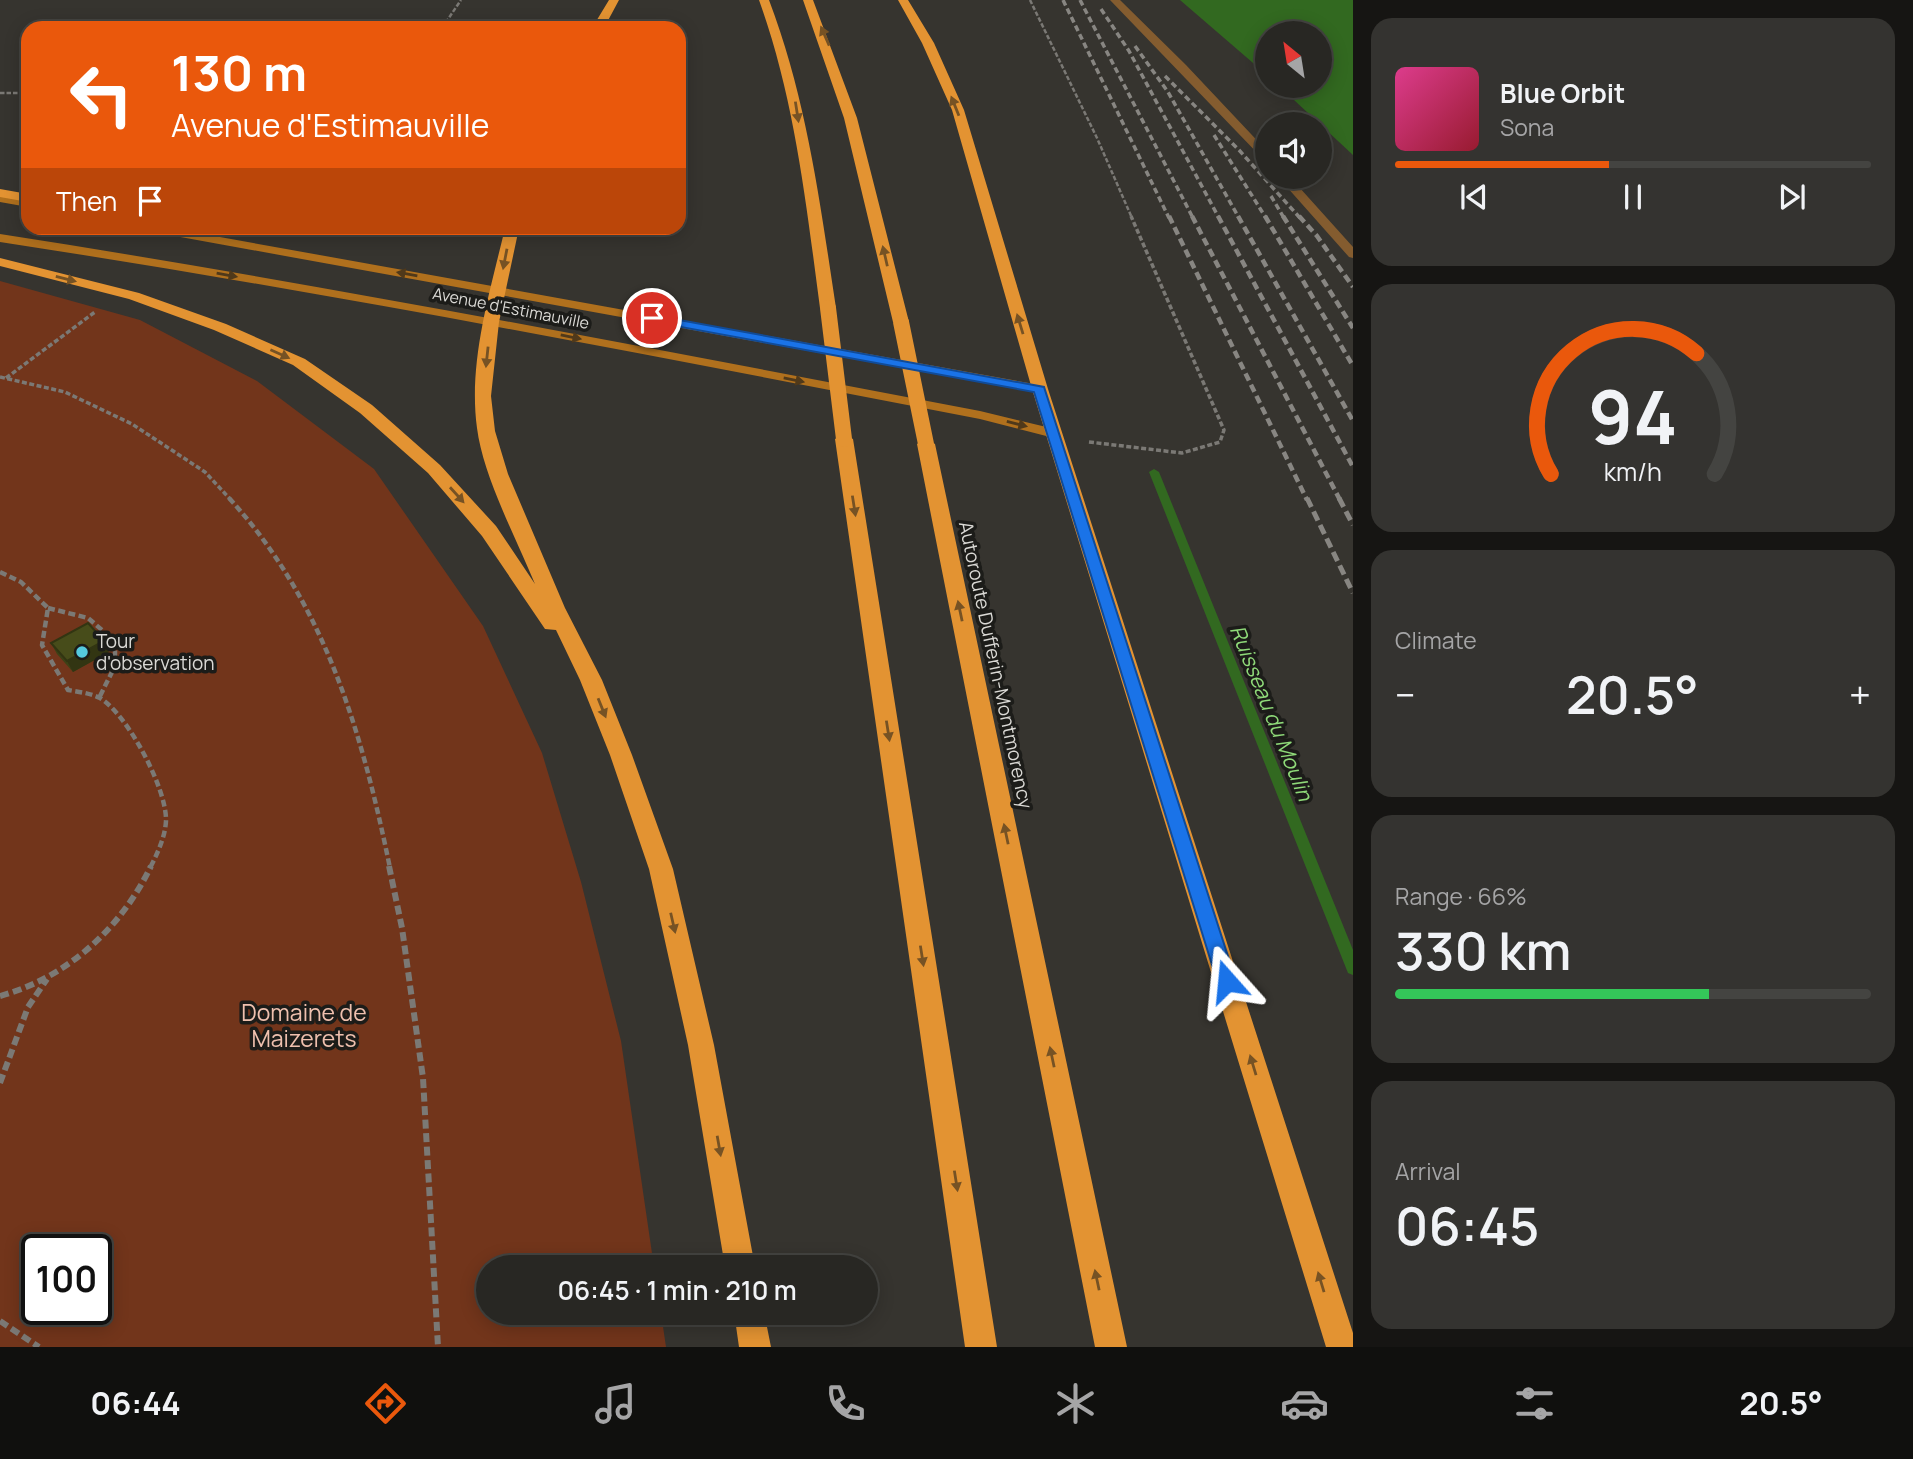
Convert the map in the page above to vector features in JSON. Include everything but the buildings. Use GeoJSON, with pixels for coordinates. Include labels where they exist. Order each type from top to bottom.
{"type":"FeatureCollection","features":[{"type":"Feature","properties":{"kind":"highway"},"geometry":{"type":"LineString","coordinates":[[602,21],[614,0]]}},
{"type":"Feature","properties":{"kind":"highway"},"geometry":{"type":"LineString","coordinates":[[764,0],[780,39],[791,80],[828,308],[844,439],[981,1347]]}},
{"type":"Feature","properties":{"kind":"highway","name":"Autoroute Dufferin-Montmorency"},"geometry":{"type":"LineString","coordinates":[[808,0],[831,50],[855,132],[901,322],[1111,1347]]}},
{"type":"Feature","properties":{"kind":"highway"},"geometry":{"type":"LineString","coordinates":[[903,0],[928,43],[958,110],[1040,389],[1342,1347]]}},
{"type":"Feature","properties":{"kind":"highway"},"geometry":{"type":"LineString","coordinates":[[0,196],[21,198]]}},
{"type":"Feature","properties":{"kind":"highway"},"geometry":{"type":"LineString","coordinates":[[511,235],[491,321],[483,396],[486,431],[509,498],[555,608],[591,680],[621,755],[661,869],[701,1045],[738,1255]]}},
{"type":"Feature","properties":{"kind":"highway"},"geometry":{"type":"LineString","coordinates":[[0,262],[121,293],[220,327],[299,362],[366,409],[434,469],[489,531],[591,680]]}},
{"type":"Feature","properties":{"kind":"highway"},"geometry":{"type":"LineString","coordinates":[[751,1325],[755,1347]]}},
{"type":"Feature","properties":{"kind":"main road"},"geometry":{"type":"LineString","coordinates":[[0,196],[21,202]]}},
{"type":"Feature","properties":{"kind":"main road","name":"Avenue d'Estimauville"},"geometry":{"type":"LineString","coordinates":[[192,235],[1040,389]]}},
{"type":"Feature","properties":{"kind":"main road","name":"Avenue d'Estimauville"},"geometry":{"type":"LineString","coordinates":[[0,238],[125,256],[491,321],[980,415],[1054,433]]}},
{"type":"Feature","properties":{"kind":"lane"},"geometry":{"type":"LineString","coordinates":[[1115,0],[1255,144]]}},
{"type":"Feature","properties":{"kind":"lane"},"geometry":{"type":"LineString","coordinates":[[1295,189],[1353,254]]}},
{"type":"Feature","properties":{"kind":"path"},"geometry":{"type":"LineString","coordinates":[[447,21],[461,0]]}},
{"type":"Feature","properties":{"kind":"path"},"geometry":{"type":"LineString","coordinates":[[1030,0],[1097,138],[1224,430],[1220,442],[1182,453],[1104,446],[1054,433]]}},
{"type":"Feature","properties":{"kind":"path"},"geometry":{"type":"LineString","coordinates":[[0,93],[21,93]]}},
{"type":"Feature","properties":{"kind":"path"},"geometry":{"type":"LineString","coordinates":[[3,378],[121,293]]}},
{"type":"Feature","properties":{"kind":"path"},"geometry":{"type":"LineString","coordinates":[[3,378],[76,397],[132,424],[205,472],[259,531],[305,602],[349,706],[375,795],[402,929],[423,1078],[438,1347]]}},
{"type":"Feature","properties":{"kind":"path"},"geometry":{"type":"LineString","coordinates":[[0,572],[21,582],[48,608],[88,618],[102,630],[115,650],[115,666],[99,698]]}},
{"type":"Feature","properties":{"kind":"path"},"geometry":{"type":"LineString","coordinates":[[0,996],[32,986],[48,977],[79,955],[131,904],[150,873],[166,826],[161,793],[148,759],[110,708],[99,698],[68,690],[42,645],[48,608]]}},
{"type":"Feature","properties":{"kind":"path"},"geometry":{"type":"LineString","coordinates":[[0,1083],[28,1007],[48,977]]}},
{"type":"Feature","properties":{"kind":"path"},"geometry":{"type":"LineString","coordinates":[[0,1321],[39,1347]]}},
{"type":"Feature","properties":{"kind":"green space","name":"Domaine de Maizerets"},"geometry":{"type":"Polygon","coordinates":[[[0,281],[140,320],[257,381],[374,469],[483,626],[542,753],[581,882],[621,1041],[652,1255],[476,1255],[476,1325],[663,1325],[666,1347],[0,1347],[0,281]]]}},
{"type":"Feature","properties":{"kind":"shaded area"},"geometry":{"type":"Polygon","coordinates":[[[1180,0],[1353,0],[1353,155],[1332,135],[1332,112],[1307,112],[1292,98],[1332,98],[1332,21],[1255,21],[1255,65],[1180,0]]]}},
{"type":"Feature","properties":{"kind":"waterway","name":"Ruisseau du Moulin"},"geometry":{"type":"LineString","coordinates":[[1154,472],[1353,968]]}},
{"type":"Feature","properties":{"kind":"railway"},"geometry":{"type":"LineString","coordinates":[[1063,0],[1169,218]]}},
{"type":"Feature","properties":{"kind":"railway"},"geometry":{"type":"LineString","coordinates":[[1080,0],[1193,218]]}},
{"type":"Feature","properties":{"kind":"railway"},"geometry":{"type":"LineString","coordinates":[[1101,9],[1129,51],[1219,218]]}},
{"type":"Feature","properties":{"kind":"railway"},"geometry":{"type":"LineString","coordinates":[[1135,46],[1168,92],[1239,218]]}},
{"type":"Feature","properties":{"kind":"railway"},"geometry":{"type":"LineString","coordinates":[[1165,76],[1239,150],[1300,218]]}},
{"type":"Feature","properties":{"kind":"railway"},"geometry":{"type":"LineString","coordinates":[[1214,135],[1266,218]]}},
{"type":"Feature","properties":{"kind":"railway"},"geometry":{"type":"LineString","coordinates":[[1271,196],[1284,218]]}},
{"type":"Feature","properties":{"kind":"railway"},"geometry":{"type":"LineString","coordinates":[[1169,216],[1307,500]]}},
{"type":"Feature","properties":{"kind":"railway"},"geometry":{"type":"LineString","coordinates":[[1192,216],[1340,500]]}},
{"type":"Feature","properties":{"kind":"railway"},"geometry":{"type":"LineString","coordinates":[[1218,216],[1353,467]]}},
{"type":"Feature","properties":{"kind":"railway"},"geometry":{"type":"LineString","coordinates":[[1238,216],[1353,421]]}},
{"type":"Feature","properties":{"kind":"railway"},"geometry":{"type":"LineString","coordinates":[[1265,216],[1353,366]]}},
{"type":"Feature","properties":{"kind":"railway"},"geometry":{"type":"LineString","coordinates":[[1283,216],[1353,328]]}},
{"type":"Feature","properties":{"kind":"railway"},"geometry":{"type":"LineString","coordinates":[[1299,216],[1317,236],[1353,287]]}},
{"type":"Feature","properties":{"kind":"railway"},"geometry":{"type":"LineString","coordinates":[[1307,498],[1353,593]]}},
{"type":"Feature","properties":{"kind":"railway"},"geometry":{"type":"LineString","coordinates":[[1339,498],[1353,525]]}},
{"type":"Feature","properties":{"kind":"place","name":"Tour d'observation"},"geometry":{"type":"Point","coordinates":[82,652]}},
{"type":"Feature","properties":{"kind":"route"},"geometry":{"type":"LineString","coordinates":[[652,318],[1040,389],[1227,981]]}}]}
